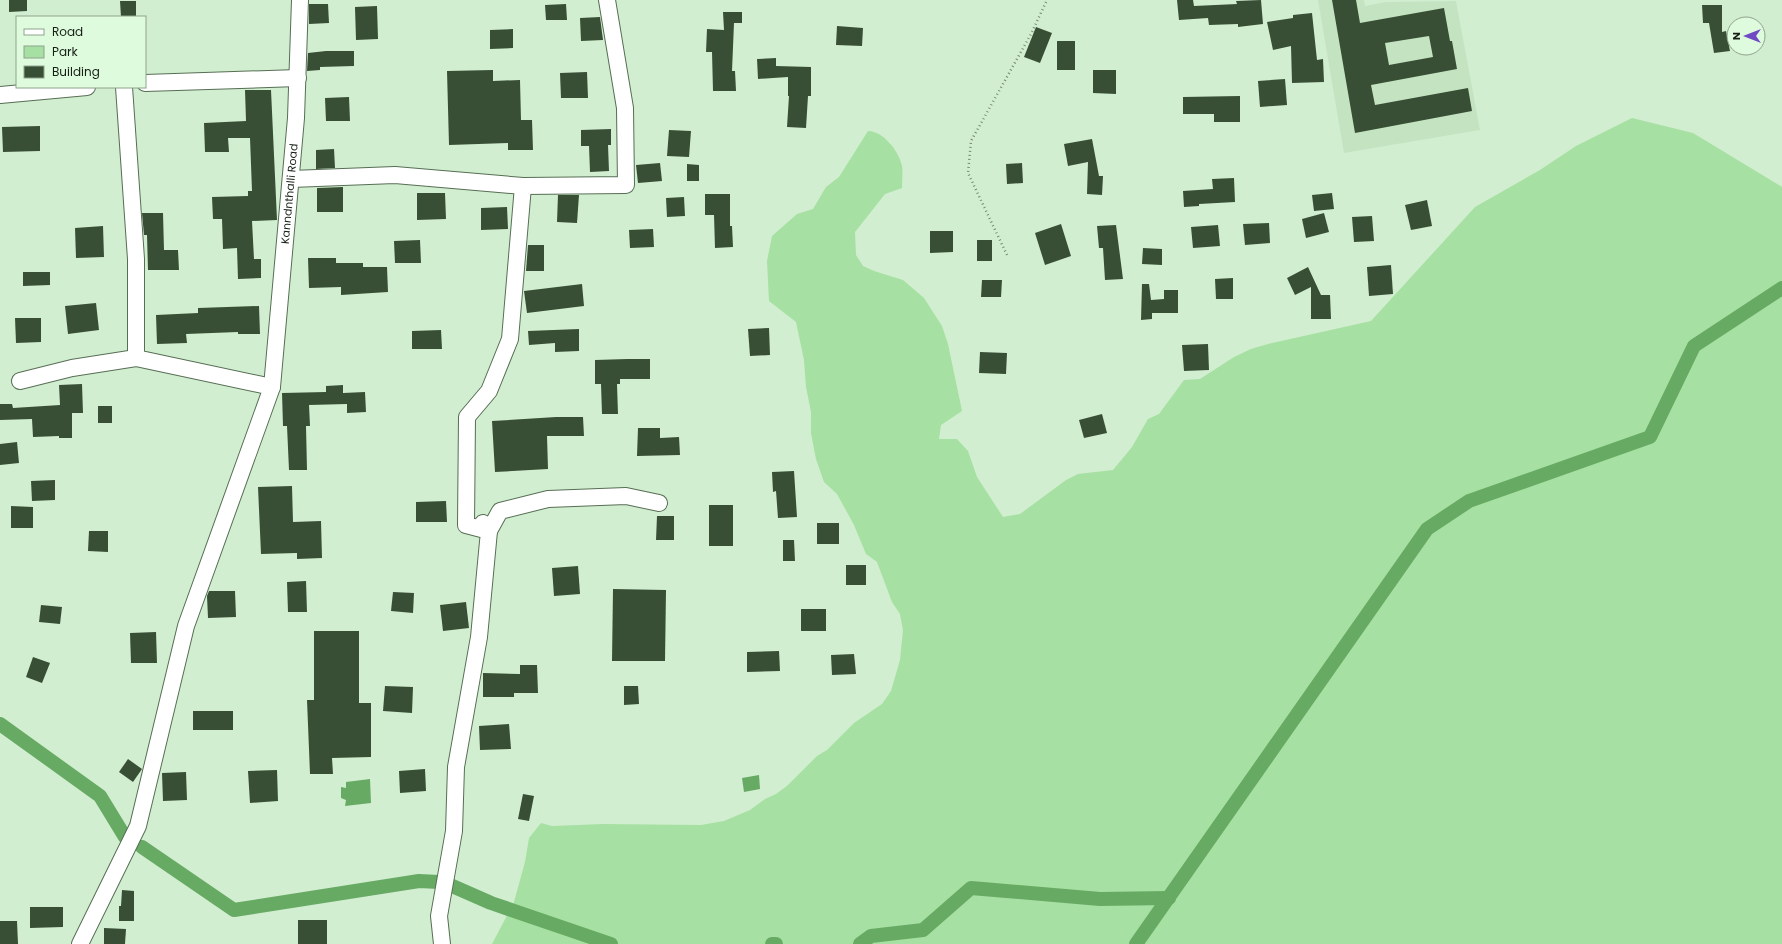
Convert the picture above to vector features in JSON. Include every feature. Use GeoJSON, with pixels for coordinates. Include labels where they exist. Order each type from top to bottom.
{"type":"FeatureCollection","features":[{"type":"Feature","properties":{"kind":"street","name":"Kanndnthalli Road"},"geometry":{"type":"LineString","coordinates":[[80,944],[138,826],[186,626],[272,387],[296,118],[300,0]]}},
{"type":"Feature","properties":{"kind":"street"},"geometry":{"type":"LineString","coordinates":[[291,179],[395,175],[523,186],[626,185],[625,108],[607,0]]}},
{"type":"Feature","properties":{"kind":"street"},"geometry":{"type":"LineString","coordinates":[[146,83],[298,78]]}},
{"type":"Feature","properties":{"kind":"street"},"geometry":{"type":"LineString","coordinates":[[1,92],[70,88]]}},
{"type":"Feature","properties":{"kind":"street"},"geometry":{"type":"LineString","coordinates":[[124,88],[136,259],[136,358]]}},
{"type":"Feature","properties":{"kind":"street"},"geometry":{"type":"LineString","coordinates":[[489,531],[466,525],[467,417],[489,391],[510,339],[523,186]]}},
{"type":"Feature","properties":{"kind":"street"},"geometry":{"type":"LineString","coordinates":[[20,381],[72,368],[136,358],[272,387]]}},
{"type":"Feature","properties":{"kind":"street"},"geometry":{"type":"LineString","coordinates":[[442,944],[440,916],[454,831],[456,767],[479,637],[489,531],[500,511],[548,499],[626,496],[659,502]]}},
{"type":"Feature","properties":{"kind":"path"},"geometry":{"type":"LineString","coordinates":[[1006,255],[968,173],[970,141],[1031,34],[1047,0]]}},
{"type":"Feature","properties":{"kind":"shaded area"},"geometry":{"type":"Polygon","coordinates":[[[1318,0],[1364,0],[1365,6],[1386,2],[1456,1],[1480,130],[1344,153],[1318,0]]]}},
{"type":"Feature","properties":{"kind":"shaded area"},"geometry":{"type":"Polygon","coordinates":[[[759,775],[760,789],[744,792],[742,778],[759,775]]]}},
{"type":"Feature","properties":{"kind":"shaded area"},"geometry":{"type":"Polygon","coordinates":[[[370,779],[371,803],[345,806],[346,800],[341,798],[341,787],[346,788],[346,782],[370,779]]]}},
{"type":"Feature","properties":{"kind":"green space"},"geometry":{"type":"Polygon","coordinates":[[[1632,118],[1693,133],[1782,187],[1782,944],[492,944],[514,902],[525,862],[529,838],[541,823],[552,826],[603,824],[701,825],[724,821],[750,810],[787,786],[817,756],[827,750],[854,723],[882,704],[891,691],[900,660],[903,630],[900,614],[892,602],[877,562],[866,554],[854,525],[837,494],[824,482],[816,459],[811,433],[811,412],[806,387],[804,360],[796,322],[769,301],[767,261],[772,236],[797,214],[813,209],[826,187],[839,177],[868,131],[879,134],[885,138],[898,154],[902,166],[902,188],[885,194],[855,232],[856,255],[863,266],[903,280],[924,298],[942,326],[948,344],[962,411],[941,425],[939,439],[957,439],[968,451],[977,477],[1003,517],[1020,514],[1066,480],[1078,474],[1113,470],[1132,447],[1148,419],[1159,414],[1184,380],[1200,379],[1234,357],[1251,349],[1371,321],[1475,207],[1540,170],[1576,146],[1632,118]]]}},
{"type":"Feature","properties":{"kind":"building"},"geometry":{"type":"Polygon","coordinates":[[[9,0],[27,0],[27,11],[9,12],[9,0]]]}},
{"type":"Feature","properties":{"kind":"building"},"geometry":{"type":"Polygon","coordinates":[[[1177,0],[1193,0],[1194,6],[1237,4],[1236,1],[1261,0],[1263,24],[1238,27],[1238,24],[1209,25],[1208,18],[1179,20],[1177,0]]]}},
{"type":"Feature","properties":{"kind":"building"},"geometry":{"type":"Polygon","coordinates":[[[1332,0],[1356,0],[1360,23],[1444,8],[1457,69],[1371,85],[1375,105],[1468,88],[1472,111],[1355,133],[1332,0]],[[1429,36],[1385,43],[1389,65],[1433,57],[1429,36]]]}},
{"type":"Feature","properties":{"kind":"building"},"geometry":{"type":"Polygon","coordinates":[[[120,1],[136,1],[136,16],[121,16],[120,1]]]}},
{"type":"Feature","properties":{"kind":"building"},"geometry":{"type":"Polygon","coordinates":[[[309,4],[328,4],[329,23],[309,24],[309,4]]]}},
{"type":"Feature","properties":{"kind":"building"},"geometry":{"type":"Polygon","coordinates":[[[566,4],[567,20],[546,20],[545,5],[566,4]]]}},
{"type":"Feature","properties":{"kind":"building"},"geometry":{"type":"Polygon","coordinates":[[[1702,5],[1722,5],[1722,32],[1726,31],[1726,52],[1714,53],[1709,23],[1703,23],[1702,5]]]}},
{"type":"Feature","properties":{"kind":"building"},"geometry":{"type":"Polygon","coordinates":[[[377,6],[378,39],[356,40],[355,7],[377,6]]]}},
{"type":"Feature","properties":{"kind":"building"},"geometry":{"type":"Polygon","coordinates":[[[723,12],[742,12],[742,23],[734,23],[732,71],[735,71],[736,91],[713,91],[712,52],[706,52],[707,29],[724,30],[723,12]]]}},
{"type":"Feature","properties":{"kind":"building"},"geometry":{"type":"Polygon","coordinates":[[[1312,13],[1317,60],[1323,59],[1324,82],[1292,83],[1291,46],[1273,50],[1267,22],[1293,18],[1293,15],[1312,13]]]}},
{"type":"Feature","properties":{"kind":"building"},"geometry":{"type":"Polygon","coordinates":[[[600,17],[603,40],[581,41],[580,18],[600,17]]]}},
{"type":"Feature","properties":{"kind":"building"},"geometry":{"type":"Polygon","coordinates":[[[837,26],[863,28],[862,46],[836,45],[837,26]]]}},
{"type":"Feature","properties":{"kind":"building"},"geometry":{"type":"Polygon","coordinates":[[[1036,27],[1052,33],[1040,63],[1024,57],[1036,27]]]}},
{"type":"Feature","properties":{"kind":"building"},"geometry":{"type":"Polygon","coordinates":[[[513,29],[513,48],[490,49],[490,30],[513,29]]]}},
{"type":"Feature","properties":{"kind":"building"},"geometry":{"type":"Polygon","coordinates":[[[1057,41],[1075,41],[1075,70],[1057,70],[1057,41]]]}},
{"type":"Feature","properties":{"kind":"building"},"geometry":{"type":"Polygon","coordinates":[[[326,51],[354,51],[354,66],[320,67],[320,70],[307,71],[308,53],[326,51]]]}},
{"type":"Feature","properties":{"kind":"building"},"geometry":{"type":"Polygon","coordinates":[[[776,58],[776,66],[811,67],[811,96],[808,96],[806,128],[787,127],[789,96],[788,77],[758,79],[757,59],[776,58]]]}},
{"type":"Feature","properties":{"kind":"building"},"geometry":{"type":"Polygon","coordinates":[[[493,70],[493,81],[520,80],[521,120],[532,120],[533,150],[508,150],[508,143],[449,145],[447,71],[493,70]]]}},
{"type":"Feature","properties":{"kind":"building"},"geometry":{"type":"Polygon","coordinates":[[[1093,70],[1116,70],[1116,94],[1093,93],[1093,70]]]}},
{"type":"Feature","properties":{"kind":"building"},"geometry":{"type":"Polygon","coordinates":[[[587,72],[588,98],[561,98],[560,73],[587,72]]]}},
{"type":"Feature","properties":{"kind":"building"},"geometry":{"type":"Polygon","coordinates":[[[1285,79],[1287,105],[1260,107],[1258,81],[1285,79]]]}},
{"type":"Feature","properties":{"kind":"building"},"geometry":{"type":"Polygon","coordinates":[[[245,90],[271,90],[277,220],[252,221],[254,259],[261,259],[261,278],[238,279],[237,248],[223,249],[222,219],[213,219],[212,197],[248,196],[248,191],[252,191],[250,138],[228,138],[229,152],[205,152],[204,123],[246,121],[245,90]]]}},
{"type":"Feature","properties":{"kind":"building"},"geometry":{"type":"Polygon","coordinates":[[[1240,96],[1240,122],[1214,122],[1214,114],[1183,114],[1183,97],[1240,96]]]}},
{"type":"Feature","properties":{"kind":"building"},"geometry":{"type":"Polygon","coordinates":[[[349,97],[350,121],[326,121],[325,98],[349,97]]]}},
{"type":"Feature","properties":{"kind":"building"},"geometry":{"type":"Polygon","coordinates":[[[40,126],[40,151],[3,152],[2,127],[40,126]]]}},
{"type":"Feature","properties":{"kind":"building"},"geometry":{"type":"Polygon","coordinates":[[[611,129],[611,145],[608,145],[609,171],[590,172],[589,146],[581,146],[581,130],[611,129]]]}},
{"type":"Feature","properties":{"kind":"building"},"geometry":{"type":"Polygon","coordinates":[[[669,130],[691,131],[689,157],[667,156],[669,130]]]}},
{"type":"Feature","properties":{"kind":"building"},"geometry":{"type":"Polygon","coordinates":[[[1092,139],[1099,176],[1103,176],[1102,195],[1087,194],[1088,162],[1068,166],[1064,144],[1092,139]]]}},
{"type":"Feature","properties":{"kind":"building"},"geometry":{"type":"Polygon","coordinates":[[[334,149],[335,168],[316,169],[316,150],[334,149]]]}},
{"type":"Feature","properties":{"kind":"building"},"geometry":{"type":"Polygon","coordinates":[[[660,163],[662,181],[638,183],[636,165],[660,163]]]}},
{"type":"Feature","properties":{"kind":"building"},"geometry":{"type":"Polygon","coordinates":[[[1022,163],[1023,183],[1007,184],[1006,164],[1022,163]]]}},
{"type":"Feature","properties":{"kind":"building"},"geometry":{"type":"Polygon","coordinates":[[[687,164],[699,165],[699,181],[687,181],[687,164]]]}},
{"type":"Feature","properties":{"kind":"building"},"geometry":{"type":"Polygon","coordinates":[[[1234,178],[1235,202],[1199,204],[1199,206],[1184,207],[1183,191],[1213,189],[1212,179],[1234,178]]]}},
{"type":"Feature","properties":{"kind":"building"},"geometry":{"type":"Polygon","coordinates":[[[343,187],[343,212],[317,212],[317,188],[343,187]]]}},
{"type":"Feature","properties":{"kind":"building"},"geometry":{"type":"Polygon","coordinates":[[[417,193],[445,193],[446,219],[417,220],[417,193]]]}},
{"type":"Feature","properties":{"kind":"building"},"geometry":{"type":"Polygon","coordinates":[[[1332,193],[1334,209],[1314,211],[1312,195],[1332,193]]]}},
{"type":"Feature","properties":{"kind":"building"},"geometry":{"type":"Polygon","coordinates":[[[705,194],[730,194],[730,226],[732,226],[733,247],[715,248],[714,215],[705,215],[705,194]]]}},
{"type":"Feature","properties":{"kind":"building"},"geometry":{"type":"Polygon","coordinates":[[[558,195],[579,195],[577,223],[557,222],[558,195]]]}},
{"type":"Feature","properties":{"kind":"building"},"geometry":{"type":"Polygon","coordinates":[[[684,197],[685,216],[667,217],[666,198],[684,197]]]}},
{"type":"Feature","properties":{"kind":"building"},"geometry":{"type":"Polygon","coordinates":[[[1427,200],[1432,226],[1411,230],[1405,205],[1427,200]]]}},
{"type":"Feature","properties":{"kind":"building"},"geometry":{"type":"Polygon","coordinates":[[[507,207],[508,229],[481,230],[481,208],[507,207]]]}},
{"type":"Feature","properties":{"kind":"building"},"geometry":{"type":"Polygon","coordinates":[[[142,213],[163,213],[164,250],[178,250],[179,270],[148,270],[147,235],[144,235],[142,213]]]}},
{"type":"Feature","properties":{"kind":"building"},"geometry":{"type":"Polygon","coordinates":[[[1324,213],[1329,232],[1306,238],[1302,219],[1324,213]]]}},
{"type":"Feature","properties":{"kind":"building"},"geometry":{"type":"Polygon","coordinates":[[[1372,216],[1374,241],[1354,242],[1352,217],[1372,216]]]}},
{"type":"Feature","properties":{"kind":"building"},"geometry":{"type":"Polygon","coordinates":[[[1269,223],[1270,243],[1245,245],[1243,224],[1269,223]]]}},
{"type":"Feature","properties":{"kind":"building"},"geometry":{"type":"Polygon","coordinates":[[[1061,224],[1071,256],[1045,265],[1035,233],[1061,224]]]}},
{"type":"Feature","properties":{"kind":"building"},"geometry":{"type":"Polygon","coordinates":[[[1116,225],[1123,279],[1105,280],[1103,248],[1099,248],[1097,226],[1116,225]]]}},
{"type":"Feature","properties":{"kind":"building"},"geometry":{"type":"Polygon","coordinates":[[[1218,225],[1220,246],[1193,248],[1191,227],[1218,225]]]}},
{"type":"Feature","properties":{"kind":"building"},"geometry":{"type":"Polygon","coordinates":[[[103,226],[104,257],[76,258],[75,228],[103,226]]]}},
{"type":"Feature","properties":{"kind":"building"},"geometry":{"type":"Polygon","coordinates":[[[653,229],[654,247],[630,248],[629,230],[653,229]]]}},
{"type":"Feature","properties":{"kind":"building"},"geometry":{"type":"Polygon","coordinates":[[[930,231],[953,231],[953,252],[930,253],[930,231]]]}},
{"type":"Feature","properties":{"kind":"building"},"geometry":{"type":"Polygon","coordinates":[[[420,240],[421,263],[395,263],[394,241],[420,240]]]}},
{"type":"Feature","properties":{"kind":"building"},"geometry":{"type":"Polygon","coordinates":[[[977,240],[992,240],[992,261],[977,261],[977,240]]]}},
{"type":"Feature","properties":{"kind":"building"},"geometry":{"type":"Polygon","coordinates":[[[528,245],[544,245],[544,271],[526,271],[528,245]]]}},
{"type":"Feature","properties":{"kind":"building"},"geometry":{"type":"Polygon","coordinates":[[[1143,248],[1162,249],[1162,265],[1142,264],[1143,248]]]}},
{"type":"Feature","properties":{"kind":"building"},"geometry":{"type":"Polygon","coordinates":[[[308,258],[336,258],[336,263],[363,263],[363,267],[387,267],[388,292],[341,295],[341,287],[309,288],[308,258]]]}},
{"type":"Feature","properties":{"kind":"building"},"geometry":{"type":"Polygon","coordinates":[[[1391,265],[1393,294],[1369,296],[1367,267],[1391,265]]]}},
{"type":"Feature","properties":{"kind":"building"},"geometry":{"type":"Polygon","coordinates":[[[1308,267],[1321,295],[1330,295],[1331,319],[1311,319],[1311,287],[1295,295],[1287,278],[1308,267]]]}},
{"type":"Feature","properties":{"kind":"building"},"geometry":{"type":"Polygon","coordinates":[[[23,272],[50,272],[50,285],[23,286],[23,272]]]}},
{"type":"Feature","properties":{"kind":"building"},"geometry":{"type":"Polygon","coordinates":[[[1233,278],[1233,299],[1216,299],[1215,279],[1233,278]]]}},
{"type":"Feature","properties":{"kind":"building"},"geometry":{"type":"Polygon","coordinates":[[[982,280],[1002,280],[1001,297],[981,297],[982,280]]]}},
{"type":"Feature","properties":{"kind":"building"},"geometry":{"type":"Polygon","coordinates":[[[582,284],[584,306],[527,313],[524,291],[582,284]]]}},
{"type":"Feature","properties":{"kind":"building"},"geometry":{"type":"Polygon","coordinates":[[[1142,284],[1149,284],[1151,300],[1164,299],[1164,290],[1178,290],[1178,313],[1152,313],[1152,319],[1141,320],[1142,284]]]}},
{"type":"Feature","properties":{"kind":"building"},"geometry":{"type":"Polygon","coordinates":[[[96,303],[99,330],[68,334],[65,306],[96,303]]]}},
{"type":"Feature","properties":{"kind":"building"},"geometry":{"type":"Polygon","coordinates":[[[259,306],[260,334],[238,334],[238,332],[186,334],[187,343],[157,344],[156,315],[198,313],[198,308],[259,306]]]}},
{"type":"Feature","properties":{"kind":"building"},"geometry":{"type":"Polygon","coordinates":[[[15,318],[41,318],[41,342],[16,343],[15,318]]]}},
{"type":"Feature","properties":{"kind":"building"},"geometry":{"type":"Polygon","coordinates":[[[769,328],[770,355],[750,356],[748,329],[769,328]]]}},
{"type":"Feature","properties":{"kind":"building"},"geometry":{"type":"Polygon","coordinates":[[[579,329],[579,351],[555,352],[555,343],[529,345],[528,331],[579,329]]]}},
{"type":"Feature","properties":{"kind":"building"},"geometry":{"type":"Polygon","coordinates":[[[441,330],[442,349],[412,349],[412,331],[441,330]]]}},
{"type":"Feature","properties":{"kind":"building"},"geometry":{"type":"Polygon","coordinates":[[[1208,344],[1209,370],[1184,371],[1182,345],[1208,344]]]}},
{"type":"Feature","properties":{"kind":"building"},"geometry":{"type":"Polygon","coordinates":[[[980,352],[1007,353],[1006,374],[979,373],[980,352]]]}},
{"type":"Feature","properties":{"kind":"building"},"geometry":{"type":"Polygon","coordinates":[[[650,359],[650,379],[620,379],[620,384],[617,384],[618,414],[602,414],[601,384],[595,384],[595,360],[650,359]]]}},
{"type":"Feature","properties":{"kind":"building"},"geometry":{"type":"Polygon","coordinates":[[[82,384],[83,413],[72,413],[72,438],[59,438],[59,436],[33,437],[32,419],[0,420],[0,404],[12,404],[13,408],[60,405],[59,385],[82,384]]]}},
{"type":"Feature","properties":{"kind":"building"},"geometry":{"type":"Polygon","coordinates":[[[343,385],[343,393],[365,392],[366,412],[347,413],[347,404],[309,405],[310,426],[306,426],[307,470],[289,470],[287,426],[283,426],[282,393],[326,392],[326,386],[343,385]]]}},
{"type":"Feature","properties":{"kind":"building"},"geometry":{"type":"Polygon","coordinates":[[[98,406],[112,406],[112,423],[98,423],[98,406]]]}},
{"type":"Feature","properties":{"kind":"building"},"geometry":{"type":"Polygon","coordinates":[[[1102,414],[1107,433],[1084,438],[1079,420],[1102,414]]]}},
{"type":"Feature","properties":{"kind":"building"},"geometry":{"type":"Polygon","coordinates":[[[583,417],[584,436],[547,436],[548,469],[495,472],[492,421],[583,417]]]}},
{"type":"Feature","properties":{"kind":"building"},"geometry":{"type":"Polygon","coordinates":[[[638,428],[660,428],[660,438],[679,437],[680,455],[637,456],[638,428]]]}},
{"type":"Feature","properties":{"kind":"building"},"geometry":{"type":"Polygon","coordinates":[[[17,442],[19,463],[0,465],[0,444],[17,442]]]}},
{"type":"Feature","properties":{"kind":"building"},"geometry":{"type":"Polygon","coordinates":[[[794,471],[797,517],[778,518],[776,491],[773,492],[772,472],[794,471]]]}},
{"type":"Feature","properties":{"kind":"building"},"geometry":{"type":"Polygon","coordinates":[[[55,480],[55,500],[32,501],[31,481],[55,480]]]}},
{"type":"Feature","properties":{"kind":"building"},"geometry":{"type":"Polygon","coordinates":[[[292,486],[293,522],[321,521],[322,558],[297,559],[297,553],[261,554],[258,487],[292,486]]]}},
{"type":"Feature","properties":{"kind":"building"},"geometry":{"type":"Polygon","coordinates":[[[446,501],[447,522],[416,522],[416,502],[446,501]]]}},
{"type":"Feature","properties":{"kind":"building"},"geometry":{"type":"Polygon","coordinates":[[[709,505],[733,505],[733,546],[709,546],[709,505]]]}},
{"type":"Feature","properties":{"kind":"building"},"geometry":{"type":"Polygon","coordinates":[[[11,506],[33,507],[33,528],[11,528],[11,506]]]}},
{"type":"Feature","properties":{"kind":"building"},"geometry":{"type":"Polygon","coordinates":[[[657,516],[674,516],[674,540],[656,540],[657,516]]]}},
{"type":"Feature","properties":{"kind":"building"},"geometry":{"type":"Polygon","coordinates":[[[817,523],[839,523],[839,544],[817,544],[817,523]]]}},
{"type":"Feature","properties":{"kind":"building"},"geometry":{"type":"Polygon","coordinates":[[[89,531],[108,531],[108,552],[88,551],[89,531]]]}},
{"type":"Feature","properties":{"kind":"building"},"geometry":{"type":"Polygon","coordinates":[[[783,540],[794,540],[795,561],[783,561],[783,540]]]}},
{"type":"Feature","properties":{"kind":"building"},"geometry":{"type":"Polygon","coordinates":[[[846,565],[866,565],[866,585],[846,585],[846,565]]]}},
{"type":"Feature","properties":{"kind":"building"},"geometry":{"type":"Polygon","coordinates":[[[578,566],[580,594],[554,596],[552,568],[578,566]]]}},
{"type":"Feature","properties":{"kind":"building"},"geometry":{"type":"Polygon","coordinates":[[[306,581],[307,612],[288,612],[287,582],[306,581]]]}},
{"type":"Feature","properties":{"kind":"building"},"geometry":{"type":"Polygon","coordinates":[[[613,589],[666,590],[665,661],[612,661],[613,589]]]}},
{"type":"Feature","properties":{"kind":"building"},"geometry":{"type":"Polygon","coordinates":[[[209,591],[235,591],[236,617],[208,618],[207,596],[209,591]]]}},
{"type":"Feature","properties":{"kind":"building"},"geometry":{"type":"Polygon","coordinates":[[[393,592],[414,593],[413,613],[391,611],[393,592]]]}},
{"type":"Feature","properties":{"kind":"building"},"geometry":{"type":"Polygon","coordinates":[[[466,602],[469,628],[443,631],[440,605],[466,602]]]}},
{"type":"Feature","properties":{"kind":"building"},"geometry":{"type":"Polygon","coordinates":[[[41,605],[62,607],[60,624],[39,622],[41,605]]]}},
{"type":"Feature","properties":{"kind":"building"},"geometry":{"type":"Polygon","coordinates":[[[801,609],[826,609],[826,631],[801,631],[801,609]]]}},
{"type":"Feature","properties":{"kind":"building"},"geometry":{"type":"Polygon","coordinates":[[[314,631],[359,631],[359,703],[371,703],[371,757],[332,758],[333,774],[310,774],[307,700],[314,700],[314,631]]]}},
{"type":"Feature","properties":{"kind":"building"},"geometry":{"type":"Polygon","coordinates":[[[156,632],[157,663],[131,663],[130,633],[156,632]]]}},
{"type":"Feature","properties":{"kind":"building"},"geometry":{"type":"Polygon","coordinates":[[[779,651],[780,671],[747,672],[747,652],[779,651]]]}},
{"type":"Feature","properties":{"kind":"building"},"geometry":{"type":"Polygon","coordinates":[[[854,654],[856,674],[832,675],[831,655],[854,654]]]}},
{"type":"Feature","properties":{"kind":"building"},"geometry":{"type":"Polygon","coordinates":[[[33,657],[50,663],[42,683],[26,677],[33,657]]]}},
{"type":"Feature","properties":{"kind":"building"},"geometry":{"type":"Polygon","coordinates":[[[520,665],[537,665],[538,693],[514,693],[514,697],[483,697],[483,673],[520,674],[520,665]]]}},
{"type":"Feature","properties":{"kind":"building"},"geometry":{"type":"Polygon","coordinates":[[[385,686],[413,687],[412,713],[383,711],[385,686]]]}},
{"type":"Feature","properties":{"kind":"building"},"geometry":{"type":"Polygon","coordinates":[[[624,686],[638,686],[639,704],[624,705],[624,686]]]}},
{"type":"Feature","properties":{"kind":"building"},"geometry":{"type":"Polygon","coordinates":[[[193,711],[233,711],[233,730],[193,730],[193,711]]]}},
{"type":"Feature","properties":{"kind":"building"},"geometry":{"type":"Polygon","coordinates":[[[509,724],[511,749],[480,750],[479,726],[509,724]]]}},
{"type":"Feature","properties":{"kind":"building"},"geometry":{"type":"Polygon","coordinates":[[[128,759],[142,769],[133,782],[119,772],[128,759]]]}},
{"type":"Feature","properties":{"kind":"building"},"geometry":{"type":"Polygon","coordinates":[[[425,769],[426,791],[400,793],[399,771],[425,769]]]}},
{"type":"Feature","properties":{"kind":"building"},"geometry":{"type":"Polygon","coordinates":[[[277,770],[278,801],[250,803],[248,771],[277,770]]]}},
{"type":"Feature","properties":{"kind":"building"},"geometry":{"type":"Polygon","coordinates":[[[186,772],[187,800],[163,801],[162,773],[186,772]]]}},
{"type":"Feature","properties":{"kind":"building"},"geometry":{"type":"Polygon","coordinates":[[[523,794],[534,796],[529,821],[518,819],[523,794]]]}},
{"type":"Feature","properties":{"kind":"building"},"geometry":{"type":"Polygon","coordinates":[[[122,890],[134,891],[134,921],[119,921],[119,906],[121,906],[122,890]]]}},
{"type":"Feature","properties":{"kind":"building"},"geometry":{"type":"Polygon","coordinates":[[[30,907],[63,907],[63,927],[30,928],[30,907]]]}},
{"type":"Feature","properties":{"kind":"building"},"geometry":{"type":"Polygon","coordinates":[[[298,920],[327,920],[327,944],[298,944],[298,920]]]}},
{"type":"Feature","properties":{"kind":"building"},"geometry":{"type":"Polygon","coordinates":[[[0,921],[17,921],[18,944],[0,944],[0,921]]]}},
{"type":"Feature","properties":{"kind":"building"},"geometry":{"type":"Polygon","coordinates":[[[104,928],[126,929],[125,944],[104,944],[104,928]]]}},
{"type":"Feature","properties":{"kind":"waterway"},"geometry":{"type":"LineString","coordinates":[[1136,944],[1427,529],[1469,501],[1650,437],[1694,346],[1782,288]]}},
{"type":"Feature","properties":{"kind":"waterway"},"geometry":{"type":"LineString","coordinates":[[0,724],[100,796],[125,837]]}},
{"type":"Feature","properties":{"kind":"waterway"},"geometry":{"type":"LineString","coordinates":[[142,847],[234,910],[419,881],[439,882]]}},
{"type":"Feature","properties":{"kind":"waterway"},"geometry":{"type":"LineString","coordinates":[[450,885],[491,903],[611,944]]}},
{"type":"Feature","properties":{"kind":"waterway"},"geometry":{"type":"LineString","coordinates":[[456,887],[475,897]]}},
{"type":"Feature","properties":{"kind":"waterway"},"geometry":{"type":"LineString","coordinates":[[860,944],[871,936],[923,930],[971,888],[1100,899],[1169,898]]}}]}
